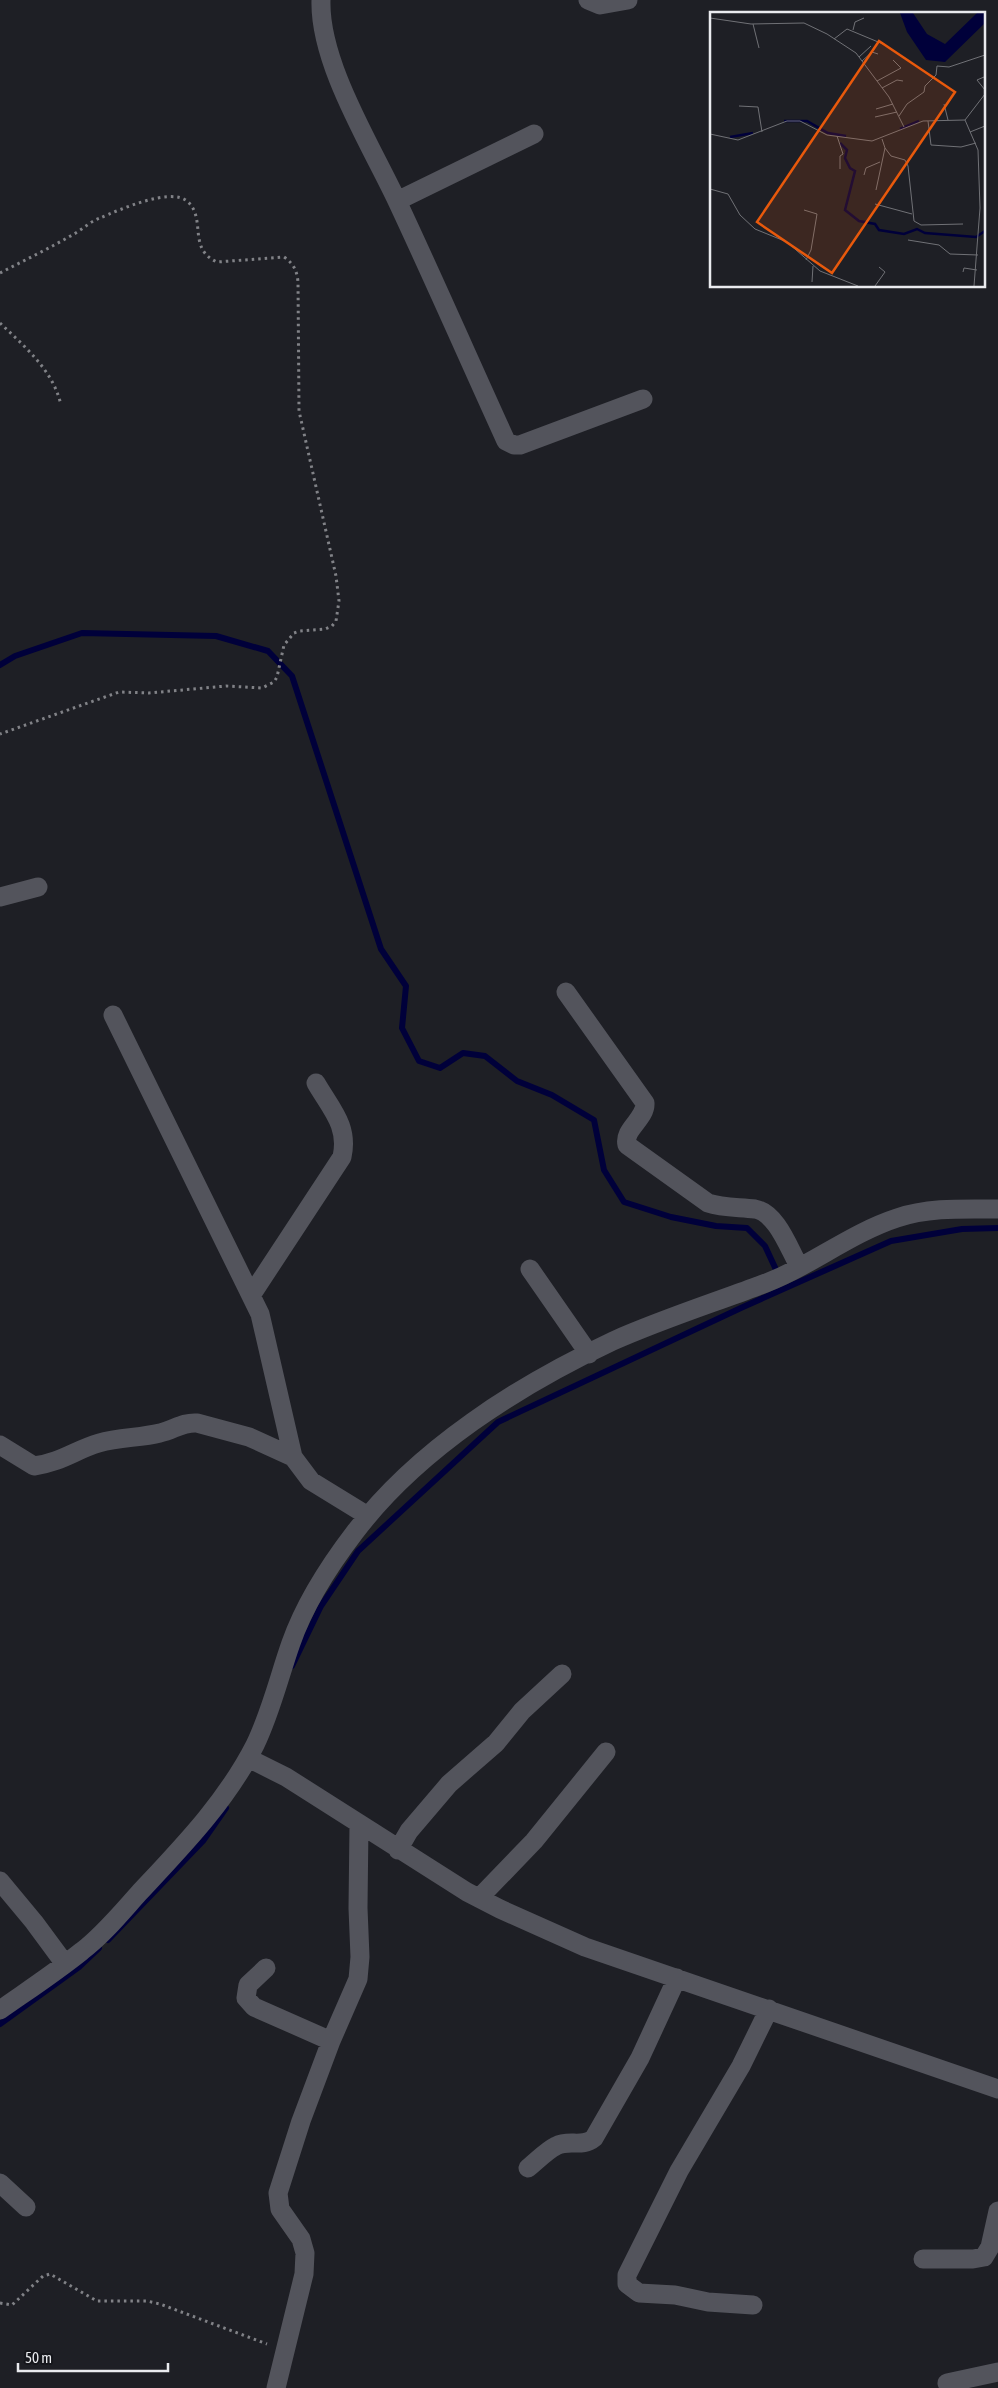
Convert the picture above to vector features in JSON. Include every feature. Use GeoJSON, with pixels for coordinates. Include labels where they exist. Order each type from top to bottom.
{"type":"FeatureCollection","features":[{"type":"Feature","properties":{"kind":"street"},"geometry":{"type":"LineString","coordinates":[[321,0],[326,44],[336,73],[397,201],[506,441],[514,445],[520,445],[644,399]]}},
{"type":"Feature","properties":{"kind":"street"},"geometry":{"type":"LineString","coordinates":[[588,0],[600,6],[628,0]]}},
{"type":"Feature","properties":{"kind":"street"},"geometry":{"type":"LineString","coordinates":[[397,201],[534,134]]}},
{"type":"Feature","properties":{"kind":"street"},"geometry":{"type":"LineString","coordinates":[[0,897],[38,887]]}},
{"type":"Feature","properties":{"kind":"street"},"geometry":{"type":"LineString","coordinates":[[566,992],[645,1103],[643,1113],[630,1130],[626,1140],[628,1145],[708,1203],[716,1206],[758,1210],[769,1216],[799,1266]]}},
{"type":"Feature","properties":{"kind":"street"},"geometry":{"type":"LineString","coordinates":[[113,1014],[252,1294],[262,1323],[294,1456],[311,1481],[368,1516]]}},
{"type":"Feature","properties":{"kind":"street"},"geometry":{"type":"LineString","coordinates":[[252,1294],[342,1157],[345,1142],[343,1130],[316,1083]]}},
{"type":"Feature","properties":{"kind":"street"},"geometry":{"type":"LineString","coordinates":[[0,2010],[65,1964],[100,1934],[192,1837],[216,1807],[260,1764],[263,1728],[290,1645],[309,1600],[368,1516],[424,1461],[489,1411],[516,1393],[589,1354],[660,1322],[770,1282],[836,1246],[898,1217],[953,1209],[998,1209]]}},
{"type":"Feature","properties":{"kind":"street"},"geometry":{"type":"LineString","coordinates":[[530,1269],[589,1354]]}},
{"type":"Feature","properties":{"kind":"street"},"geometry":{"type":"LineString","coordinates":[[0,1445],[34,1466],[59,1461],[92,1445],[105,1441],[147,1436],[188,1422],[249,1437],[294,1456]]}},
{"type":"Feature","properties":{"kind":"street"},"geometry":{"type":"LineString","coordinates":[[398,1850],[409,1831],[449,1784],[496,1743],[522,1711],[562,1674]]}},
{"type":"Feature","properties":{"kind":"street"},"geometry":{"type":"LineString","coordinates":[[479,1898],[534,1841],[606,1752]]}},
{"type":"Feature","properties":{"kind":"street"},"geometry":{"type":"LineString","coordinates":[[260,1764],[479,1898],[585,1948],[770,2009],[998,2089]]}},
{"type":"Feature","properties":{"kind":"street"},"geometry":{"type":"LineString","coordinates":[[276,2388],[304,2274],[305,2253],[301,2239],[280,2209],[278,2192],[301,2121],[360,1971],[358,1908],[359,1825]]}},
{"type":"Feature","properties":{"kind":"street"},"geometry":{"type":"LineString","coordinates":[[0,1882],[34,1922],[65,1964]]}},
{"type":"Feature","properties":{"kind":"street"},"geometry":{"type":"LineString","coordinates":[[266,1968],[248,1985],[246,1998],[254,2007],[331,2041]]}},
{"type":"Feature","properties":{"kind":"street"},"geometry":{"type":"LineString","coordinates":[[528,2168],[557,2145],[564,2143],[582,2144],[594,2138],[640,2058],[677,1978]]}},
{"type":"Feature","properties":{"kind":"street"},"geometry":{"type":"LineString","coordinates":[[753,2305],[708,2302],[675,2295],[639,2293],[627,2284],[627,2275],[679,2171],[741,2066],[770,2009]]}},
{"type":"Feature","properties":{"kind":"street"},"geometry":{"type":"LineString","coordinates":[[0,2183],[26,2207]]}},
{"type":"Feature","properties":{"kind":"street"},"geometry":{"type":"LineString","coordinates":[[923,2258],[973,2259],[984,2256],[990,2247],[998,2212]]}},
{"type":"Feature","properties":{"kind":"street"},"geometry":{"type":"LineString","coordinates":[[947,2383],[998,2372]]}},
{"type":"Feature","properties":{"kind":"path"},"geometry":{"type":"LineString","coordinates":[[0,273],[100,218],[162,196],[174,195],[186,200],[191,206],[199,242],[210,259],[218,262],[284,257],[291,261],[297,272],[298,282],[299,412],[319,493],[339,601],[336,621],[332,626],[325,629],[300,631],[289,639],[284,645],[277,677],[269,685],[262,688],[226,686],[149,693],[119,692],[0,734]]}},
{"type":"Feature","properties":{"kind":"path"},"geometry":{"type":"LineString","coordinates":[[0,323],[39,362],[58,391],[61,405]]}},
{"type":"Feature","properties":{"kind":"path"},"geometry":{"type":"LineString","coordinates":[[0,2303],[12,2305],[43,2276],[50,2274],[97,2301],[160,2304],[284,2350]]}},
{"type":"Feature","properties":{"kind":"waterway"},"geometry":{"type":"LineString","coordinates":[[0,665],[15,656],[82,633],[216,636],[268,651],[292,676],[381,949],[406,986],[402,1028],[419,1061],[440,1068],[463,1053],[485,1056],[517,1081],[552,1095],[594,1120],[604,1170],[624,1202],[671,1217],[716,1226],[747,1228],[765,1246],[779,1276]]}},
{"type":"Feature","properties":{"kind":"waterway"},"geometry":{"type":"LineString","coordinates":[[292,1666],[321,1606],[358,1551],[498,1422],[743,1307],[891,1241],[962,1229],[998,1228]]}},
{"type":"Feature","properties":{"kind":"waterway"},"geometry":{"type":"LineString","coordinates":[[108,1940],[203,1841],[226,1808]]}},
{"type":"Feature","properties":{"kind":"waterway"},"geometry":{"type":"LineString","coordinates":[[0,2024],[79,1967],[99,1948]]}}]}
